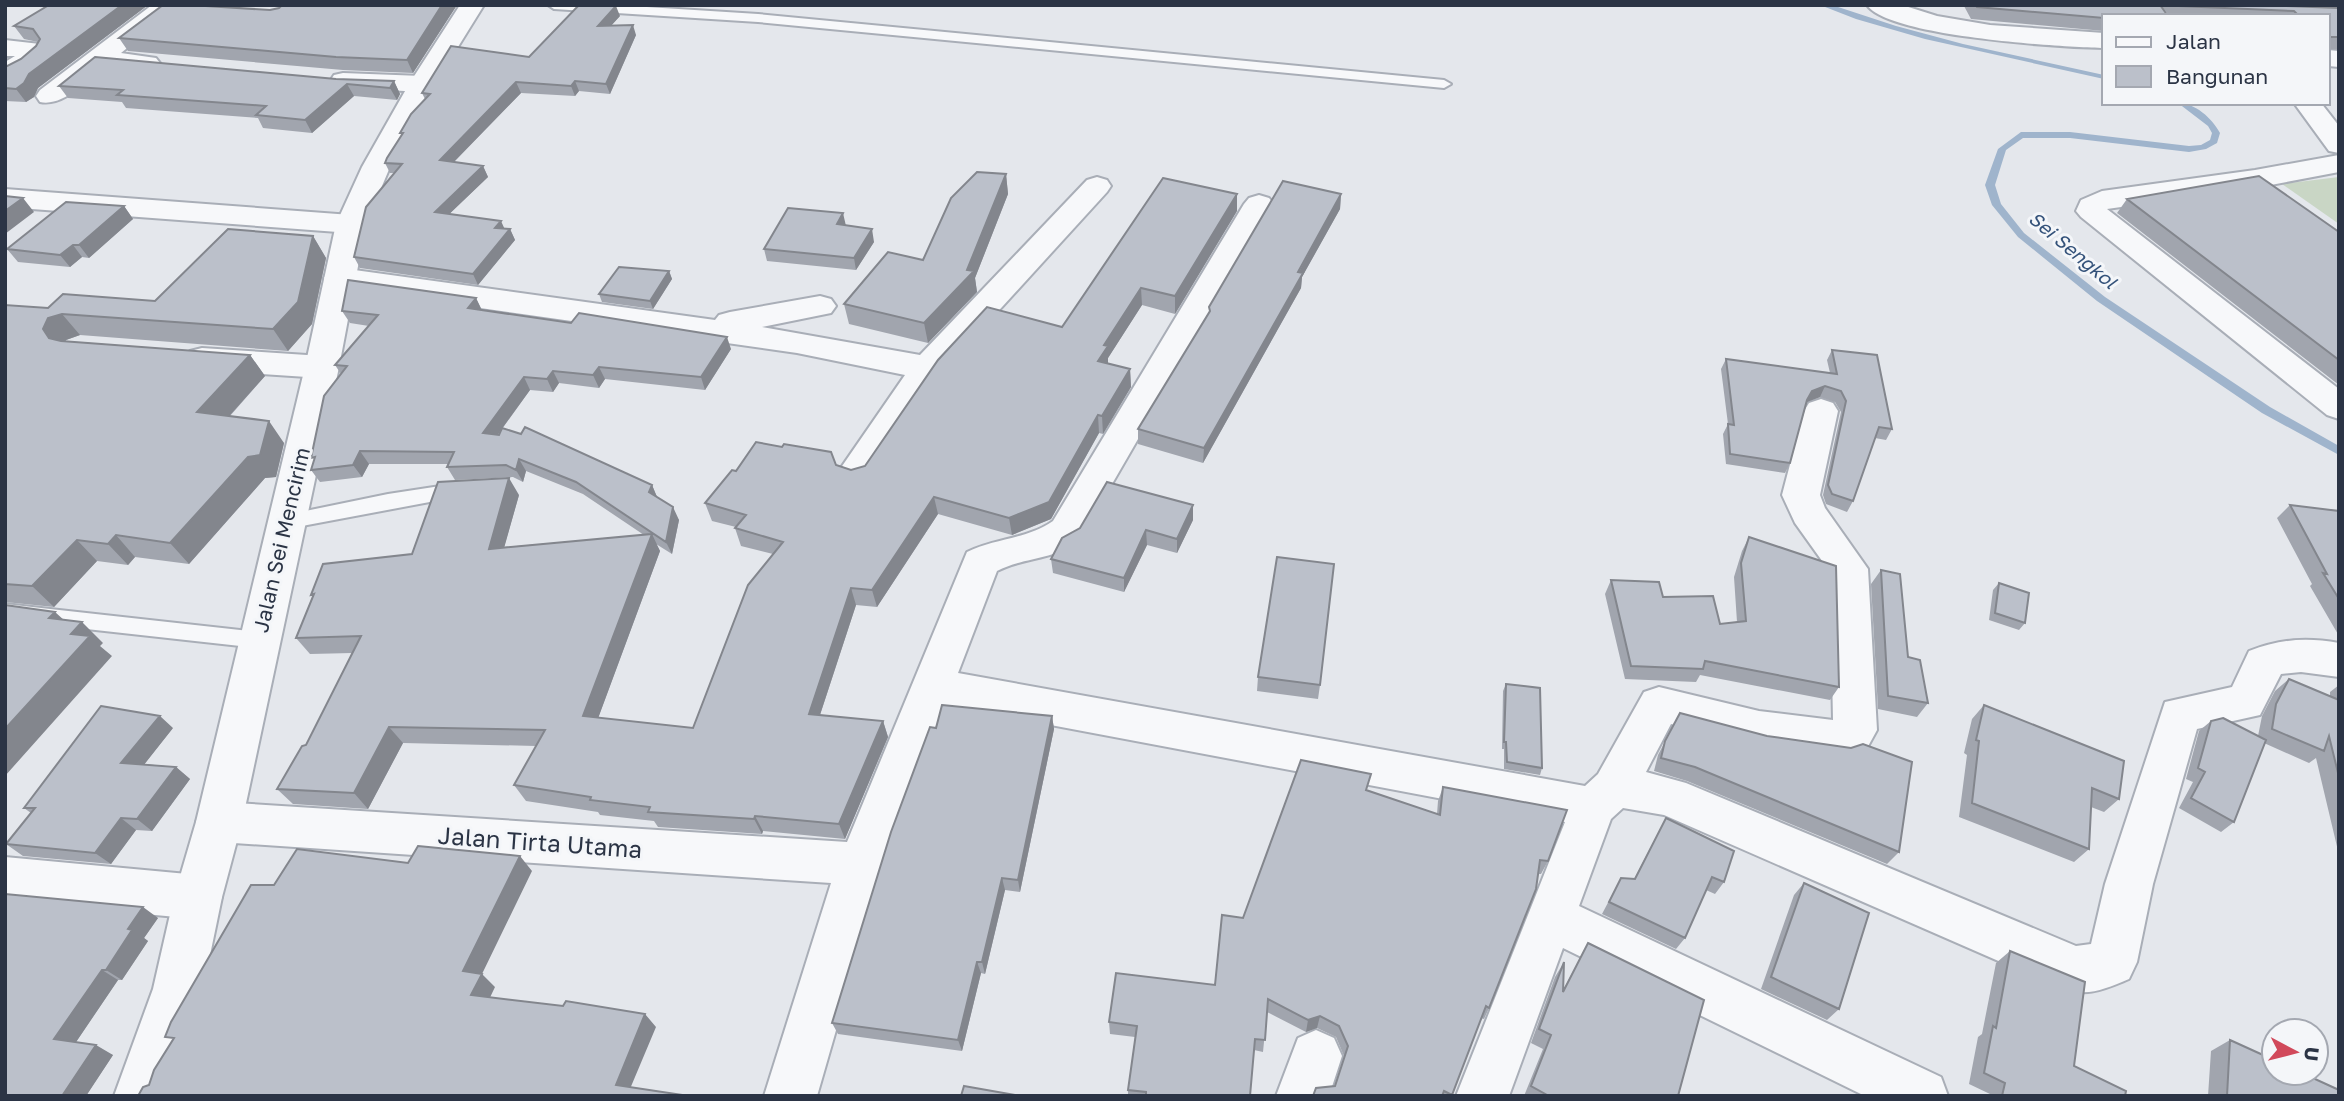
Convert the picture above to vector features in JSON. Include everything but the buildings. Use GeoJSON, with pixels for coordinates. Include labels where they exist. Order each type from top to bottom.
{"type":"FeatureCollection","features":[{"type":"Feature","properties":{"kind":"street","name":"Jalan Sei Mencirim"},"geometry":{"type":"LineString","coordinates":[[140,1096],[178,989],[198,897],[219,822],[258,640],[322,367],[351,224],[376,167],[422,84],[472,5]]}},
{"type":"Feature","properties":{"kind":"street"},"geometry":{"type":"LineString","coordinates":[[1879,5],[1917,19],[1969,30],[2102,41]]}},
{"type":"Feature","properties":{"kind":"street"},"geometry":{"type":"LineString","coordinates":[[1957,5],[1969,30]]}},
{"type":"Feature","properties":{"kind":"street"},"geometry":{"type":"LineString","coordinates":[[49,96],[167,6],[194,8]]}},
{"type":"Feature","properties":{"kind":"street"},"geometry":{"type":"LineString","coordinates":[[5,48],[31,49],[34,52],[5,74]]}},
{"type":"Feature","properties":{"kind":"street"},"geometry":{"type":"LineString","coordinates":[[97,59],[170,65]]}},
{"type":"Feature","properties":{"kind":"street"},"geometry":{"type":"LineString","coordinates":[[319,79],[422,84]]}},
{"type":"Feature","properties":{"kind":"street"},"geometry":{"type":"LineString","coordinates":[[2309,105],[2339,145]]}},
{"type":"Feature","properties":{"kind":"street"},"geometry":{"type":"LineString","coordinates":[[2339,163],[2255,179],[2102,200],[2091,206],[2091,211],[2339,407]]}},
{"type":"Feature","properties":{"kind":"street"},"geometry":{"type":"LineString","coordinates":[[2255,179],[2286,201]]}},
{"type":"Feature","properties":{"kind":"street"},"geometry":{"type":"LineString","coordinates":[[856,472],[927,368],[1097,186]]}},
{"type":"Feature","properties":{"kind":"street"},"geometry":{"type":"LineString","coordinates":[[5,198],[351,224]]}},
{"type":"Feature","properties":{"kind":"street"},"geometry":{"type":"LineString","coordinates":[[37,228],[68,203]]}},
{"type":"Feature","properties":{"kind":"street"},"geometry":{"type":"LineString","coordinates":[[790,1096],[861,864],[934,686],[981,562],[1006,550],[1046,545],[1066,531],[1259,204]]}},
{"type":"Feature","properties":{"kind":"street"},"geometry":{"type":"LineString","coordinates":[[340,278],[797,342],[927,368]]}},
{"type":"Feature","properties":{"kind":"street"},"geometry":{"type":"LineString","coordinates":[[697,328],[820,306]]}},
{"type":"Feature","properties":{"kind":"street"},"geometry":{"type":"LineString","coordinates":[[171,356],[322,367]]}},
{"type":"Feature","properties":{"kind":"street"},"geometry":{"type":"LineString","coordinates":[[1482,1096],[1550,917],[1604,798],[1659,705],[1668,705],[1759,729],[1841,740],[1851,737],[1855,730],[1849,569],[1808,513],[1801,495],[1821,411]]}},
{"type":"Feature","properties":{"kind":"street"},"geometry":{"type":"LineString","coordinates":[[934,686],[1604,798],[1640,790],[1670,797],[2076,970],[2095,968],[2112,962],[2129,884],[2180,715],[2245,702],[2257,683],[2264,663],[2278,656],[2299,653],[2339,660]]}},
{"type":"Feature","properties":{"kind":"street","name":"Jalan Tirta Utama"},"geometry":{"type":"LineString","coordinates":[[219,822],[861,864]]}},
{"type":"Feature","properties":{"kind":"street"},"geometry":{"type":"LineString","coordinates":[[5,879],[198,897]]}},
{"type":"Feature","properties":{"kind":"street"},"geometry":{"type":"LineString","coordinates":[[1550,917],[1922,1096]]}},
{"type":"Feature","properties":{"kind":"lane"},"geometry":{"type":"LineString","coordinates":[[554,5],[758,18],[1444,84]]}},
{"type":"Feature","properties":{"kind":"lane"},"geometry":{"type":"LineString","coordinates":[[286,522],[445,490],[472,489]]}},
{"type":"Feature","properties":{"kind":"lane"},"geometry":{"type":"LineString","coordinates":[[5,612],[258,640]]}},
{"type":"Feature","properties":{"kind":"green space"},"geometry":{"type":"Polygon","coordinates":[[[2339,177],[2339,224],[2282,184],[2339,177]]]}},
{"type":"Feature","properties":{"kind":"waterway","name":"Sei Sengkol"},"geometry":{"type":"LineString","coordinates":[[1824,5],[1928,38],[2102,77]]}},
{"type":"Feature","properties":{"kind":"waterway","name":"Sei Sengkol"},"geometry":{"type":"LineString","coordinates":[[2185,105],[2211,124],[2216,133],[2214,141],[2203,147],[2189,149],[2070,135],[2021,135],[2002,149],[1990,185],[1997,205],[2021,235],[2101,299],[2266,410],[2339,451]]}}]}
